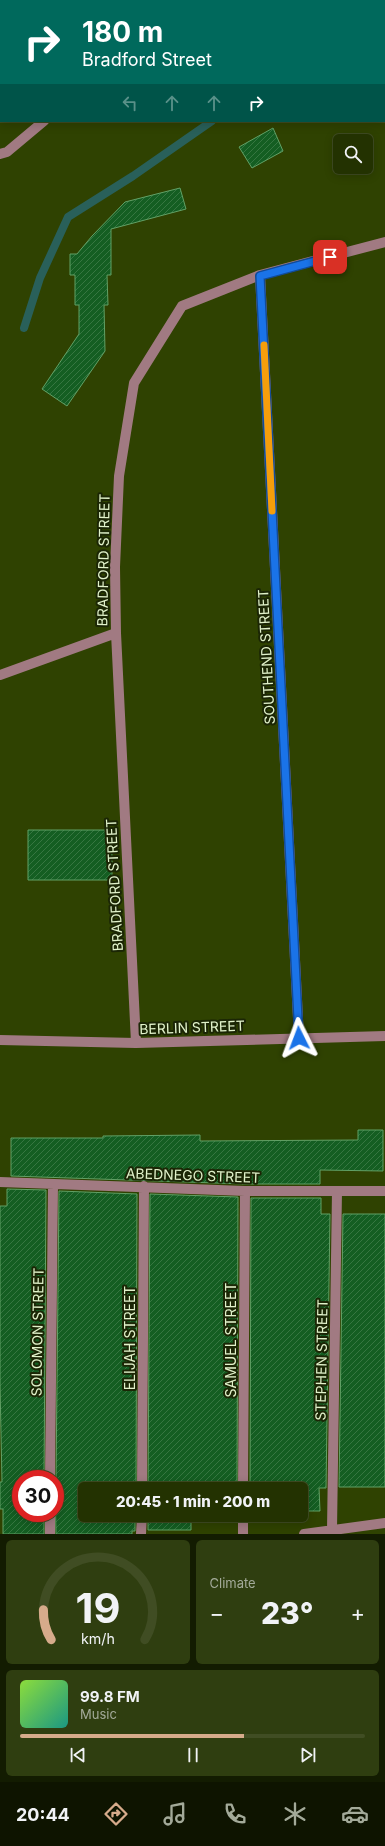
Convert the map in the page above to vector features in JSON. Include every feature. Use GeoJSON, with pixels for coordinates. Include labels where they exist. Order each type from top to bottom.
{"type":"FeatureCollection","features":[{"type":"Feature","properties":{"kind":"street"},"geometry":{"type":"LineString","coordinates":[[0,154],[8,152],[43,122]]}},
{"type":"Feature","properties":{"kind":"street","name":"BRADFORD STREET"},"geometry":{"type":"LineString","coordinates":[[136,1043],[116,633],[115,567],[119,476],[134,383],[182,306],[260,276],[385,242]]}},
{"type":"Feature","properties":{"kind":"street","name":"SOUTHEND STREET"},"geometry":{"type":"LineString","coordinates":[[260,276],[299,1038]]}},
{"type":"Feature","properties":{"kind":"street"},"geometry":{"type":"LineString","coordinates":[[0,675],[116,633]]}},
{"type":"Feature","properties":{"kind":"street","name":"BERLIN STREET"},"geometry":{"type":"LineString","coordinates":[[0,1040],[136,1043],[385,1036]]}},
{"type":"Feature","properties":{"kind":"street","name":"ABEDNEGO STREET"},"geometry":{"type":"LineString","coordinates":[[0,1182],[53,1185],[144,1186],[245,1191],[385,1191]]}},
{"type":"Feature","properties":{"kind":"street","name":"SOLOMON STREET"},"geometry":{"type":"LineString","coordinates":[[50,1470],[53,1185]]}},
{"type":"Feature","properties":{"kind":"street","name":"ELIJAH STREET"},"geometry":{"type":"LineString","coordinates":[[142,1482],[144,1186]]}},
{"type":"Feature","properties":{"kind":"street","name":"STEPHEN STREET"},"geometry":{"type":"LineString","coordinates":[[332,1530],[337,1190]]}},
{"type":"Feature","properties":{"kind":"street","name":"SAMUEL STREET"},"geometry":{"type":"LineString","coordinates":[[243,1482],[245,1191]]}},
{"type":"Feature","properties":{"kind":"street"},"geometry":{"type":"LineString","coordinates":[[50,1522],[50,1534]]}},
{"type":"Feature","properties":{"kind":"street"},"geometry":{"type":"LineString","coordinates":[[142,1522],[142,1534]]}},
{"type":"Feature","properties":{"kind":"street"},"geometry":{"type":"LineString","coordinates":[[242,1534],[243,1522]]}},
{"type":"Feature","properties":{"kind":"street"},"geometry":{"type":"LineString","coordinates":[[304,1534],[385,1523]]}},
{"type":"Feature","properties":{"kind":"building"},"geometry":{"type":"Polygon","coordinates":[[[273,128],[283,151],[252,168],[239,147],[273,128]]]}},
{"type":"Feature","properties":{"kind":"building"},"geometry":{"type":"Polygon","coordinates":[[[180,188],[186,209],[111,229],[111,275],[107,275],[108,305],[104,305],[105,351],[67,406],[42,389],[79,334],[79,305],[75,305],[75,275],[70,275],[70,254],[77,254],[125,202],[180,188]]]}},
{"type":"Feature","properties":{"kind":"building"},"geometry":{"type":"Polygon","coordinates":[[[28,830],[112,830],[112,880],[28,880],[28,830]]]}},
{"type":"Feature","properties":{"kind":"building"},"geometry":{"type":"Polygon","coordinates":[[[358,1130],[383,1130],[383,1171],[320,1170],[320,1184],[245,1184],[11,1176],[11,1138],[103,1138],[103,1136],[200,1135],[200,1141],[358,1140],[358,1130]]]}},
{"type":"Feature","properties":{"kind":"building"},"geometry":{"type":"Polygon","coordinates":[[[7,1189],[46,1190],[44,1470],[12,1470],[12,1522],[44,1522],[44,1534],[3,1534],[3,1509],[0,1509],[0,1482],[2,1482],[0,1384],[0,1206],[7,1206],[7,1189]]]}},
{"type":"Feature","properties":{"kind":"building"},"geometry":{"type":"Polygon","coordinates":[[[59,1191],[137,1194],[136,1482],[78,1482],[78,1522],[135,1522],[135,1531],[132,1531],[132,1534],[56,1534],[56,1522],[64,1522],[64,1470],[56,1470],[59,1191]]]}},
{"type":"Feature","properties":{"kind":"building"},"geometry":{"type":"Polygon","coordinates":[[[150,1194],[238,1197],[237,1482],[148,1482],[150,1194]]]}},
{"type":"Feature","properties":{"kind":"building"},"geometry":{"type":"Polygon","coordinates":[[[251,1198],[321,1198],[321,1214],[330,1214],[326,1488],[319,1488],[320,1511],[308,1511],[308,1482],[250,1482],[251,1198]]]}},
{"type":"Feature","properties":{"kind":"building"},"geometry":{"type":"Polygon","coordinates":[[[343,1214],[385,1214],[385,1487],[339,1487],[343,1214]]]}},
{"type":"Feature","properties":{"kind":"building"},"geometry":{"type":"Polygon","coordinates":[[[148,1522],[191,1522],[191,1530],[148,1530],[148,1522]]]}},
{"type":"Feature","properties":{"kind":"waterway"},"geometry":{"type":"LineString","coordinates":[[24,328],[40,278],[68,217],[133,176],[211,122]]}},
{"type":"Feature","properties":{"kind":"slow traffic"},"geometry":{"type":"LineString","coordinates":[[264,345],[272,511]]}},
{"type":"Feature","properties":{"kind":"route"},"geometry":{"type":"LineString","coordinates":[[299,1038],[260,276],[330,257]]}}]}
